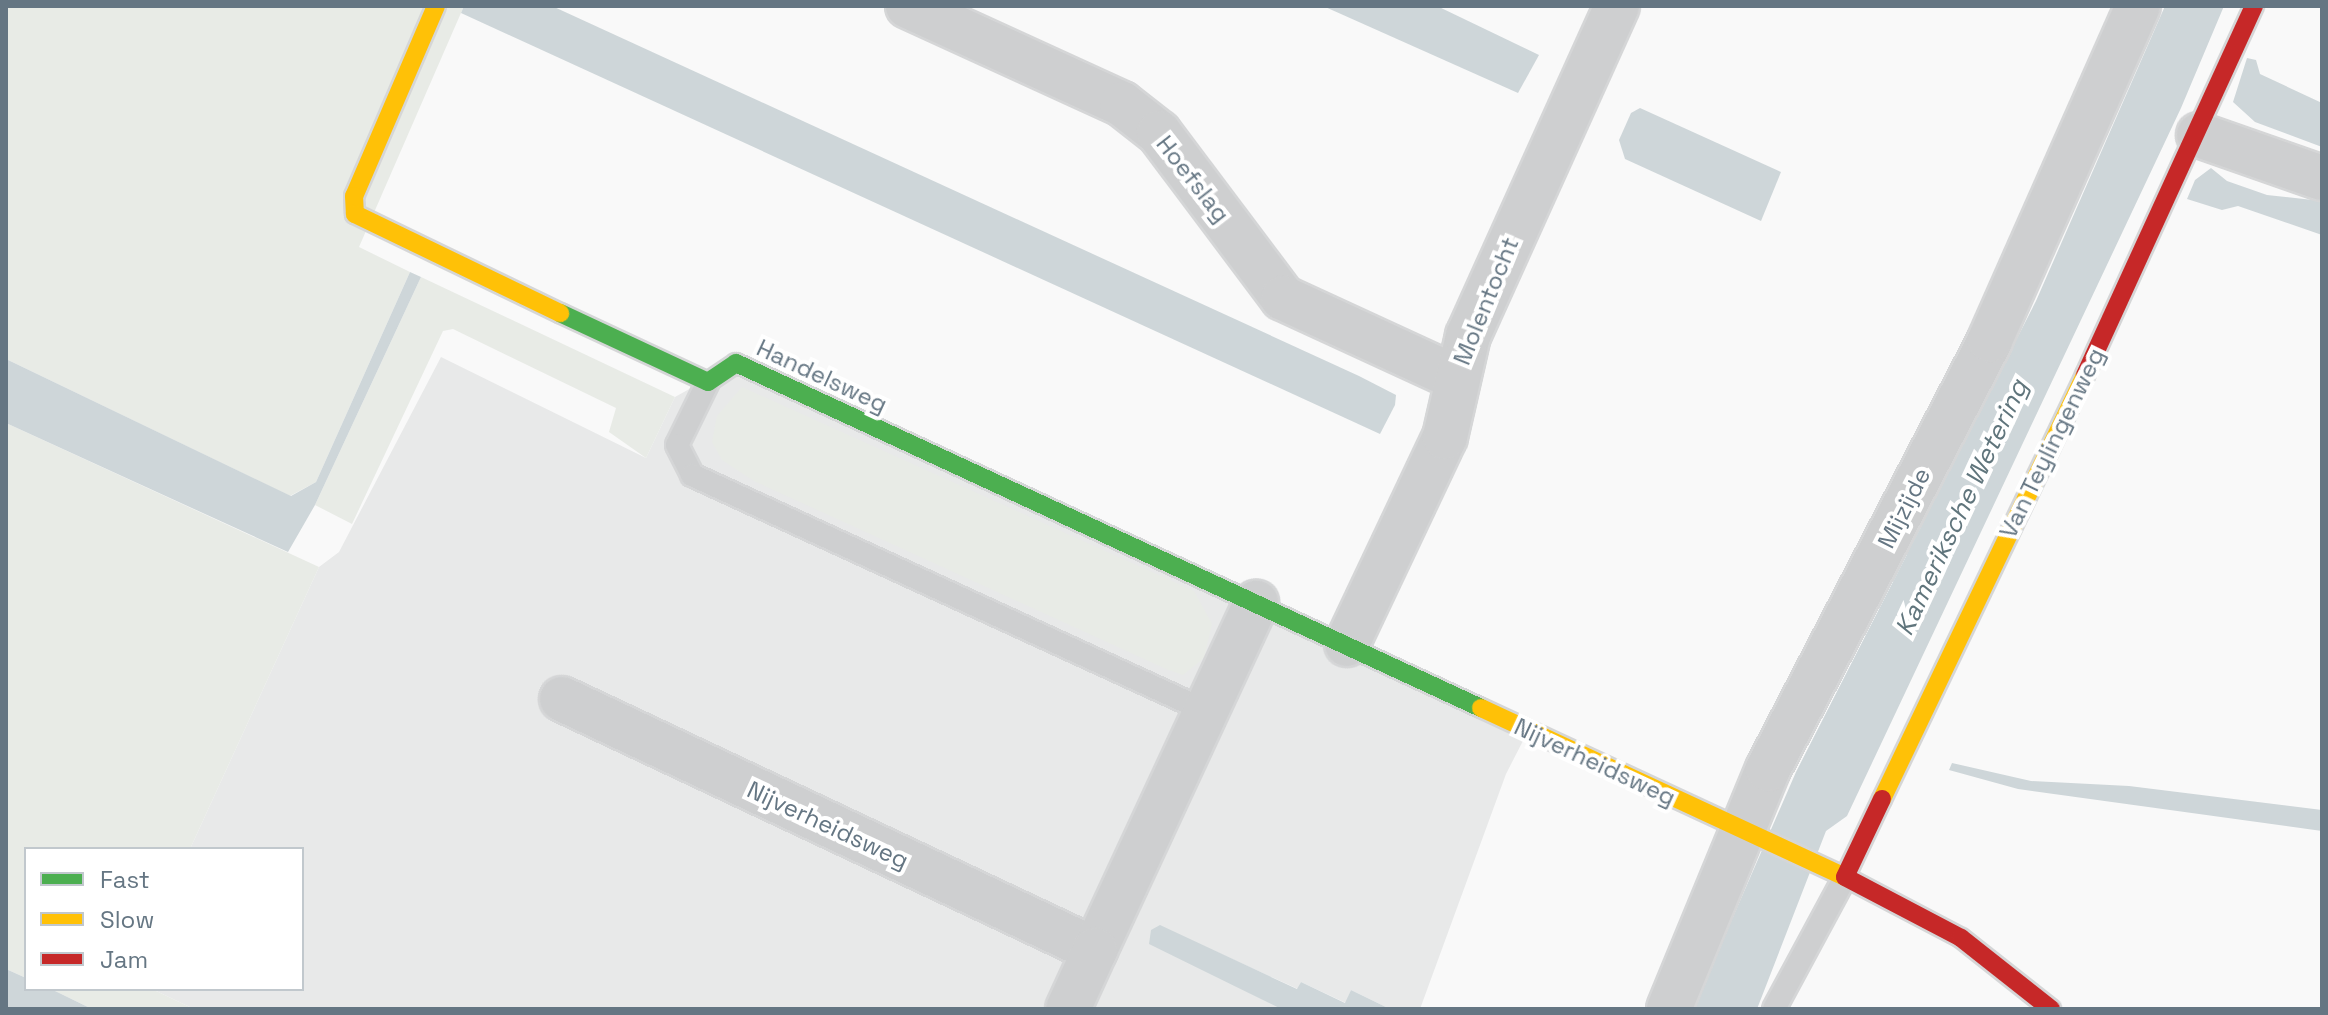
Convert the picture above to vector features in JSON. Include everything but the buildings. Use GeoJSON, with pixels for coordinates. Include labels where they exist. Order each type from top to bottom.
{"type":"FeatureCollection","features":[{"type":"Feature","properties":{"kind":"street"},"geometry":{"type":"LineString","coordinates":[[436,6],[354,196],[355,214],[708,382]]}},
{"type":"Feature","properties":{"kind":"street","name":"Hoefslag"},"geometry":{"type":"LineString","coordinates":[[908,6],[1122,104],[1159,133],[1283,298],[1455,377]]}},
{"type":"Feature","properties":{"kind":"street","name":"Molentocht"},"geometry":{"type":"LineString","coordinates":[[1347,644],[1445,437],[1455,377],[1468,336],[1617,6]]}},
{"type":"Feature","properties":{"kind":"street","name":"Mijzijde"},"geometry":{"type":"LineString","coordinates":[[1669,1009],[1755,838],[1768,769],[1990,340],[2138,6]]}},
{"type":"Feature","properties":{"kind":"street","name":"Van Teylingenweg"},"geometry":{"type":"LineString","coordinates":[[1845,877],[2199,135],[2254,6]]}},
{"type":"Feature","properties":{"kind":"street"},"geometry":{"type":"LineString","coordinates":[[2199,135],[2322,178]]}},
{"type":"Feature","properties":{"kind":"street","name":"Handelsweg"},"geometry":{"type":"LineString","coordinates":[[708,382],[736,363],[1347,644]]}},
{"type":"Feature","properties":{"kind":"street"},"geometry":{"type":"LineString","coordinates":[[1068,1009],[1256,603]]}},
{"type":"Feature","properties":{"kind":"street","name":"Nijverheidsweg"},"geometry":{"type":"LineString","coordinates":[[1347,644],[1369,660],[1845,877]]}},
{"type":"Feature","properties":{"kind":"street","name":"Nijverheidsweg"},"geometry":{"type":"LineString","coordinates":[[562,699],[1095,950]]}},
{"type":"Feature","properties":{"kind":"street"},"geometry":{"type":"LineString","coordinates":[[1845,877],[1961,938],[2051,1009]]}},
{"type":"Feature","properties":{"kind":"lane"},"geometry":{"type":"LineString","coordinates":[[708,382],[677,445],[692,475],[1206,711]]}},
{"type":"Feature","properties":{"kind":"lane","name":"Van Teylingenweg"},"geometry":{"type":"LineString","coordinates":[[1774,1009],[1845,877]]}},
{"type":"Feature","properties":{"kind":"shaded area"},"geometry":{"type":"Polygon","coordinates":[[[6,6],[464,6],[359,247],[410,272],[316,482],[290,496],[6,359],[6,6]]]}},
{"type":"Feature","properties":{"kind":"shaded area"},"geometry":{"type":"Polygon","coordinates":[[[421,277],[675,397],[646,458],[609,432],[616,408],[453,329],[443,331],[352,524],[315,505],[421,277]]]}},
{"type":"Feature","properties":{"kind":"shaded area"},"geometry":{"type":"Polygon","coordinates":[[[441,357],[646,458],[675,397],[736,363],[1528,731],[1506,774],[1420,1009],[1390,1009],[1351,990],[1346,1003],[1301,982],[1298,989],[1160,926],[1167,951],[1281,1009],[194,1009],[156,991],[304,991],[304,847],[191,847],[319,567],[339,552],[441,357]]]}},
{"type":"Feature","properties":{"kind":"shaded area"},"geometry":{"type":"Polygon","coordinates":[[[742,387],[1194,591],[1212,624],[1204,658],[1183,675],[1166,669],[754,481],[722,460],[712,442],[717,416],[742,387]]]}},
{"type":"Feature","properties":{"kind":"shaded area"},"geometry":{"type":"Polygon","coordinates":[[[6,423],[319,567],[191,847],[24,847],[24,977],[6,969],[6,423]]]}},
{"type":"Feature","properties":{"kind":"shaded area"},"geometry":{"type":"Polygon","coordinates":[[[55,991],[156,991],[194,1009],[92,1009],[55,991]]]}},
{"type":"Feature","properties":{"kind":"water"},"geometry":{"type":"Polygon","coordinates":[[[464,6],[552,6],[1359,376],[1396,395],[1395,405],[1380,434],[461,13],[464,6]]]}},
{"type":"Feature","properties":{"kind":"water"},"geometry":{"type":"Polygon","coordinates":[[[1323,6],[1437,6],[1539,55],[1518,93],[1323,6]]]}},
{"type":"Feature","properties":{"kind":"water","name":"Kameriksche Wetering"},"geometry":{"type":"Polygon","coordinates":[[[2165,6],[2224,6],[2181,108],[1847,816],[1826,831],[1757,1009],[1693,1009],[1796,772],[2036,301],[2165,6]]]}},
{"type":"Feature","properties":{"kind":"water"},"geometry":{"type":"Polygon","coordinates":[[[2247,58],[2256,60],[2260,74],[2322,103],[2322,147],[2255,122],[2233,102],[2247,58]]]}},
{"type":"Feature","properties":{"kind":"water"},"geometry":{"type":"Polygon","coordinates":[[[1640,108],[1781,172],[1761,221],[1625,159],[1619,140],[1631,113],[1640,108]]]}},
{"type":"Feature","properties":{"kind":"water"},"geometry":{"type":"Polygon","coordinates":[[[2211,168],[2227,181],[2267,195],[2322,201],[2322,235],[2238,206],[2222,210],[2187,199],[2195,180],[2211,168]]]}},
{"type":"Feature","properties":{"kind":"water"},"geometry":{"type":"Polygon","coordinates":[[[410,272],[421,277],[315,505],[288,552],[6,423],[6,359],[291,496],[316,482],[410,272]]]}},
{"type":"Feature","properties":{"kind":"water"},"geometry":{"type":"Polygon","coordinates":[[[1952,763],[2031,781],[2129,786],[2322,810],[2322,831],[2018,789],[1949,770],[1952,763]]]}},
{"type":"Feature","properties":{"kind":"water"},"geometry":{"type":"Polygon","coordinates":[[[1160,925],[1297,989],[1301,982],[1345,1003],[1351,990],[1390,1009],[1281,1009],[1149,944],[1151,930],[1160,925]]]}},
{"type":"Feature","properties":{"kind":"water"},"geometry":{"type":"Polygon","coordinates":[[[6,969],[24,977],[24,991],[55,991],[92,1009],[6,1009],[6,969]]]}},
{"type":"Feature","properties":{"kind":"traffic: fast"},"geometry":{"type":"LineString","coordinates":[[560,313],[708,382],[736,363],[1481,708]]}},
{"type":"Feature","properties":{"kind":"traffic: slow"},"geometry":{"type":"LineString","coordinates":[[436,6],[354,196],[355,214],[560,313]]}},
{"type":"Feature","properties":{"kind":"traffic: slow"},"geometry":{"type":"LineString","coordinates":[[1882,799],[2085,375]]}},
{"type":"Feature","properties":{"kind":"traffic: slow"},"geometry":{"type":"LineString","coordinates":[[1481,708],[1845,877]]}},
{"type":"Feature","properties":{"kind":"traffic: jam"},"geometry":{"type":"LineString","coordinates":[[2085,375],[2254,6]]}},
{"type":"Feature","properties":{"kind":"traffic: jam"},"geometry":{"type":"LineString","coordinates":[[1882,799],[1845,877],[1961,938],[2051,1009]]}}]}
